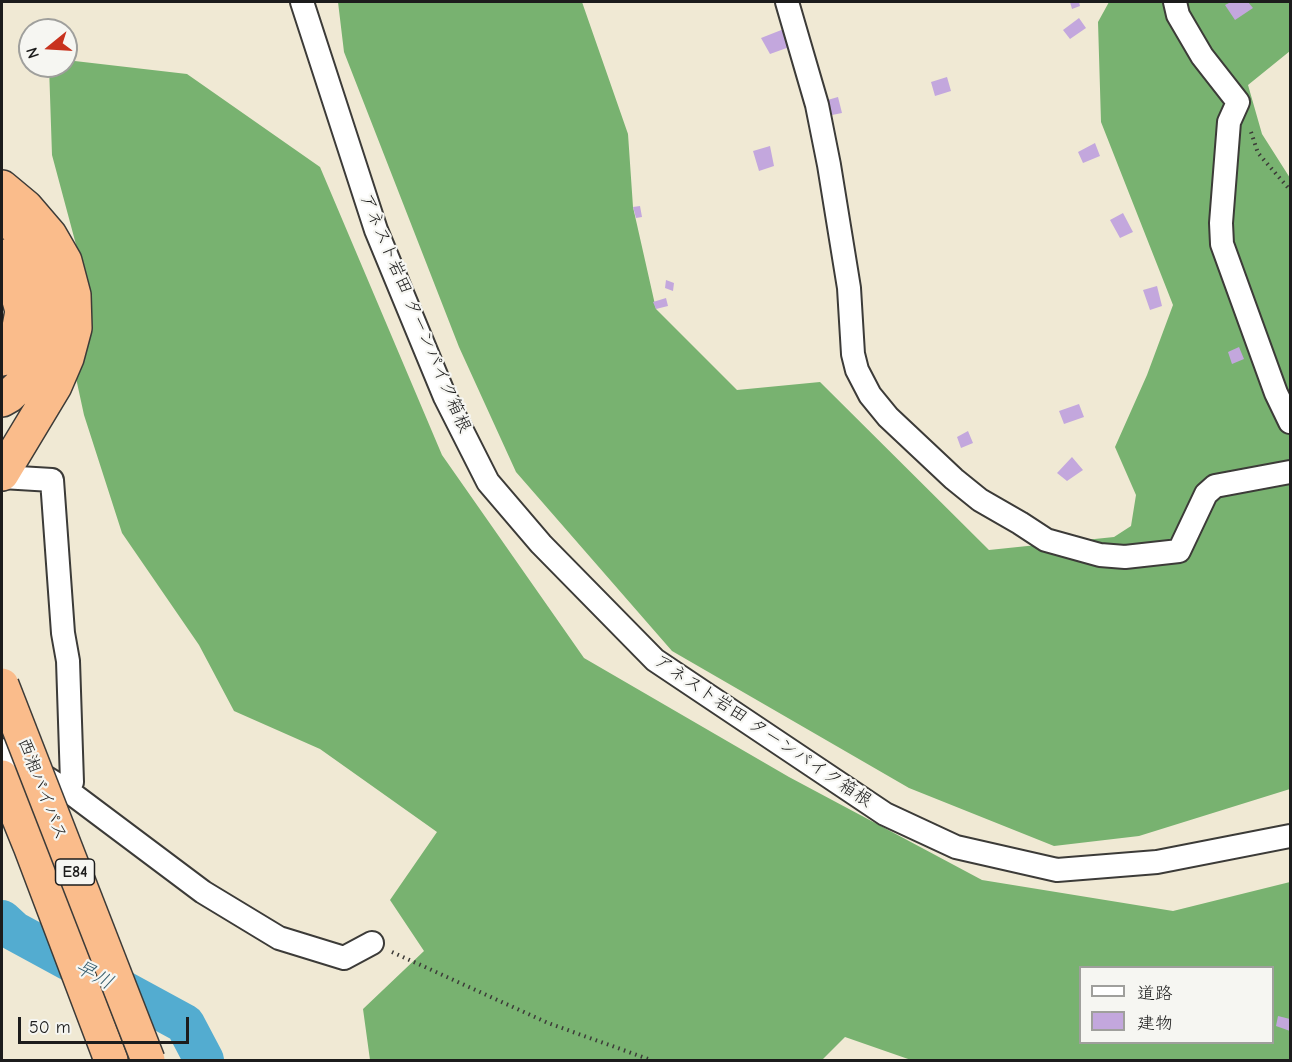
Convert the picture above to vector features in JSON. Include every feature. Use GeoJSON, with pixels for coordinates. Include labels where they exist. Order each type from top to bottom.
{"type":"FeatureCollection","features":[{"type":"Feature","properties":{"kind":"highway"},"geometry":{"type":"LineString","coordinates":[[2,187],[26,207],[50,235],[65,261],[74,295],[75,328],[67,358],[55,386],[2,476]]}},
{"type":"Feature","properties":{"kind":"highway"},"geometry":{"type":"LineString","coordinates":[[2,213],[18,230],[33,252],[45,278],[51,306],[49,333],[20,350]]}},
{"type":"Feature","properties":{"kind":"highway"},"geometry":{"type":"LineString","coordinates":[[2,256],[15,286],[22,311],[20,350],[28,378],[2,400]]}},
{"type":"Feature","properties":{"kind":"highway","name":"西湘バイパス"},"geometry":{"type":"LineString","coordinates":[[4,687],[148,1060]]}},
{"type":"Feature","properties":{"kind":"highway","name":"西湘バイパス"},"geometry":{"type":"LineString","coordinates":[[2,777],[111,1060]]}},
{"type":"Feature","properties":{"kind":"street","name":"アネスト岩田 ターンパイク箱根"},"geometry":{"type":"LineString","coordinates":[[302,2],[376,230],[446,396],[488,482],[541,544],[655,660],[885,814],[956,848],[1057,870],[1157,862],[1290,836]]}},
{"type":"Feature","properties":{"kind":"street"},"geometry":{"type":"LineString","coordinates":[[787,2],[817,105],[829,165],[849,288],[853,354],[857,370],[870,395],[888,417],[954,479],[980,500],[1046,540],[1100,555],[1125,557],[1179,551],[1206,494],[1215,486],[1290,472]]}},
{"type":"Feature","properties":{"kind":"street"},"geometry":{"type":"LineString","coordinates":[[1174,2],[1178,15],[1202,56],[1239,102],[1229,122],[1221,223],[1222,244],[1276,393],[1290,422]]}},
{"type":"Feature","properties":{"kind":"street"},"geometry":{"type":"LineString","coordinates":[[2,476],[52,480],[63,633],[68,661],[72,782],[65,789]]}},
{"type":"Feature","properties":{"kind":"street"},"geometry":{"type":"LineString","coordinates":[[2,750],[65,789],[203,892],[279,938],[344,958],[372,943]]}},
{"type":"Feature","properties":{"kind":"path"},"geometry":{"type":"LineString","coordinates":[[1239,102],[1258,153],[1290,190]]}},
{"type":"Feature","properties":{"kind":"path"},"geometry":{"type":"LineString","coordinates":[[372,943],[548,1023],[651,1060]]}},
{"type":"Feature","properties":{"kind":"green space"},"geometry":{"type":"Polygon","coordinates":[[[338,2],[582,2],[628,134],[633,207],[656,309],[737,390],[820,382],[989,550],[1114,537],[1131,526],[1136,495],[1115,447],[1147,375],[1173,305],[1101,122],[1098,22],[1109,2],[1290,2],[1290,51],[1248,85],[1262,134],[1290,178],[1290,789],[1139,836],[1054,846],[909,788],[672,651],[516,472],[459,347],[344,52],[338,2]]]}},
{"type":"Feature","properties":{"kind":"green space"},"geometry":{"type":"Polygon","coordinates":[[[78,61],[187,74],[320,167],[442,455],[584,658],[789,777],[982,880],[1173,911],[1290,882],[1290,1060],[911,1060],[845,1037],[822,1060],[370,1060],[363,1009],[424,951],[390,900],[437,832],[320,749],[234,711],[199,645],[122,533],[84,415],[76,378],[86,282],[52,155],[49,78],[78,78],[78,61]]]}},
{"type":"Feature","properties":{"kind":"building"},"geometry":{"type":"Polygon","coordinates":[[[1070,2],[1079,2],[1080,6],[1072,9],[1070,2]]]}},
{"type":"Feature","properties":{"kind":"building"},"geometry":{"type":"Polygon","coordinates":[[[1231,2],[1248,2],[1253,8],[1235,20],[1225,5],[1231,2]]]}},
{"type":"Feature","properties":{"kind":"building"},"geometry":{"type":"Polygon","coordinates":[[[1079,18],[1086,28],[1070,39],[1063,30],[1079,18]]]}},
{"type":"Feature","properties":{"kind":"building"},"geometry":{"type":"Polygon","coordinates":[[[789,27],[795,45],[770,54],[761,38],[789,27]]]}},
{"type":"Feature","properties":{"kind":"building"},"geometry":{"type":"Polygon","coordinates":[[[947,77],[951,91],[935,96],[931,82],[947,77]]]}},
{"type":"Feature","properties":{"kind":"building"},"geometry":{"type":"Polygon","coordinates":[[[838,97],[842,113],[827,116],[824,101],[838,97]]]}},
{"type":"Feature","properties":{"kind":"building"},"geometry":{"type":"Polygon","coordinates":[[[1095,143],[1100,156],[1083,163],[1078,152],[1095,143]]]}},
{"type":"Feature","properties":{"kind":"building"},"geometry":{"type":"Polygon","coordinates":[[[770,146],[774,166],[759,171],[753,151],[770,146]]]}},
{"type":"Feature","properties":{"kind":"building"},"geometry":{"type":"Polygon","coordinates":[[[640,206],[642,217],[636,218],[633,207],[640,206]]]}},
{"type":"Feature","properties":{"kind":"building"},"geometry":{"type":"Polygon","coordinates":[[[1123,213],[1133,232],[1120,238],[1110,220],[1123,213]]]}},
{"type":"Feature","properties":{"kind":"building"},"geometry":{"type":"Polygon","coordinates":[[[666,280],[674,283],[673,291],[665,288],[666,280]]]}},
{"type":"Feature","properties":{"kind":"building"},"geometry":{"type":"Polygon","coordinates":[[[1157,286],[1162,306],[1150,310],[1143,290],[1157,286]]]}},
{"type":"Feature","properties":{"kind":"building"},"geometry":{"type":"Polygon","coordinates":[[[666,298],[668,306],[656,309],[653,302],[666,298]]]}},
{"type":"Feature","properties":{"kind":"building"},"geometry":{"type":"Polygon","coordinates":[[[1239,347],[1244,359],[1232,364],[1228,352],[1239,347]]]}},
{"type":"Feature","properties":{"kind":"building"},"geometry":{"type":"Polygon","coordinates":[[[1079,404],[1084,417],[1064,424],[1059,411],[1079,404]]]}},
{"type":"Feature","properties":{"kind":"building"},"geometry":{"type":"Polygon","coordinates":[[[968,431],[973,443],[961,448],[957,437],[968,431]]]}},
{"type":"Feature","properties":{"kind":"building"},"geometry":{"type":"Polygon","coordinates":[[[1072,457],[1083,470],[1067,481],[1057,473],[1072,457]]]}},
{"type":"Feature","properties":{"kind":"building"},"geometry":{"type":"Polygon","coordinates":[[[1278,1016],[1290,1019],[1290,1031],[1276,1026],[1278,1016]]]}},
{"type":"Feature","properties":{"kind":"waterway","name":"早川"},"geometry":{"type":"LineString","coordinates":[[2,920],[14,931],[185,1024],[204,1060]]}}]}
